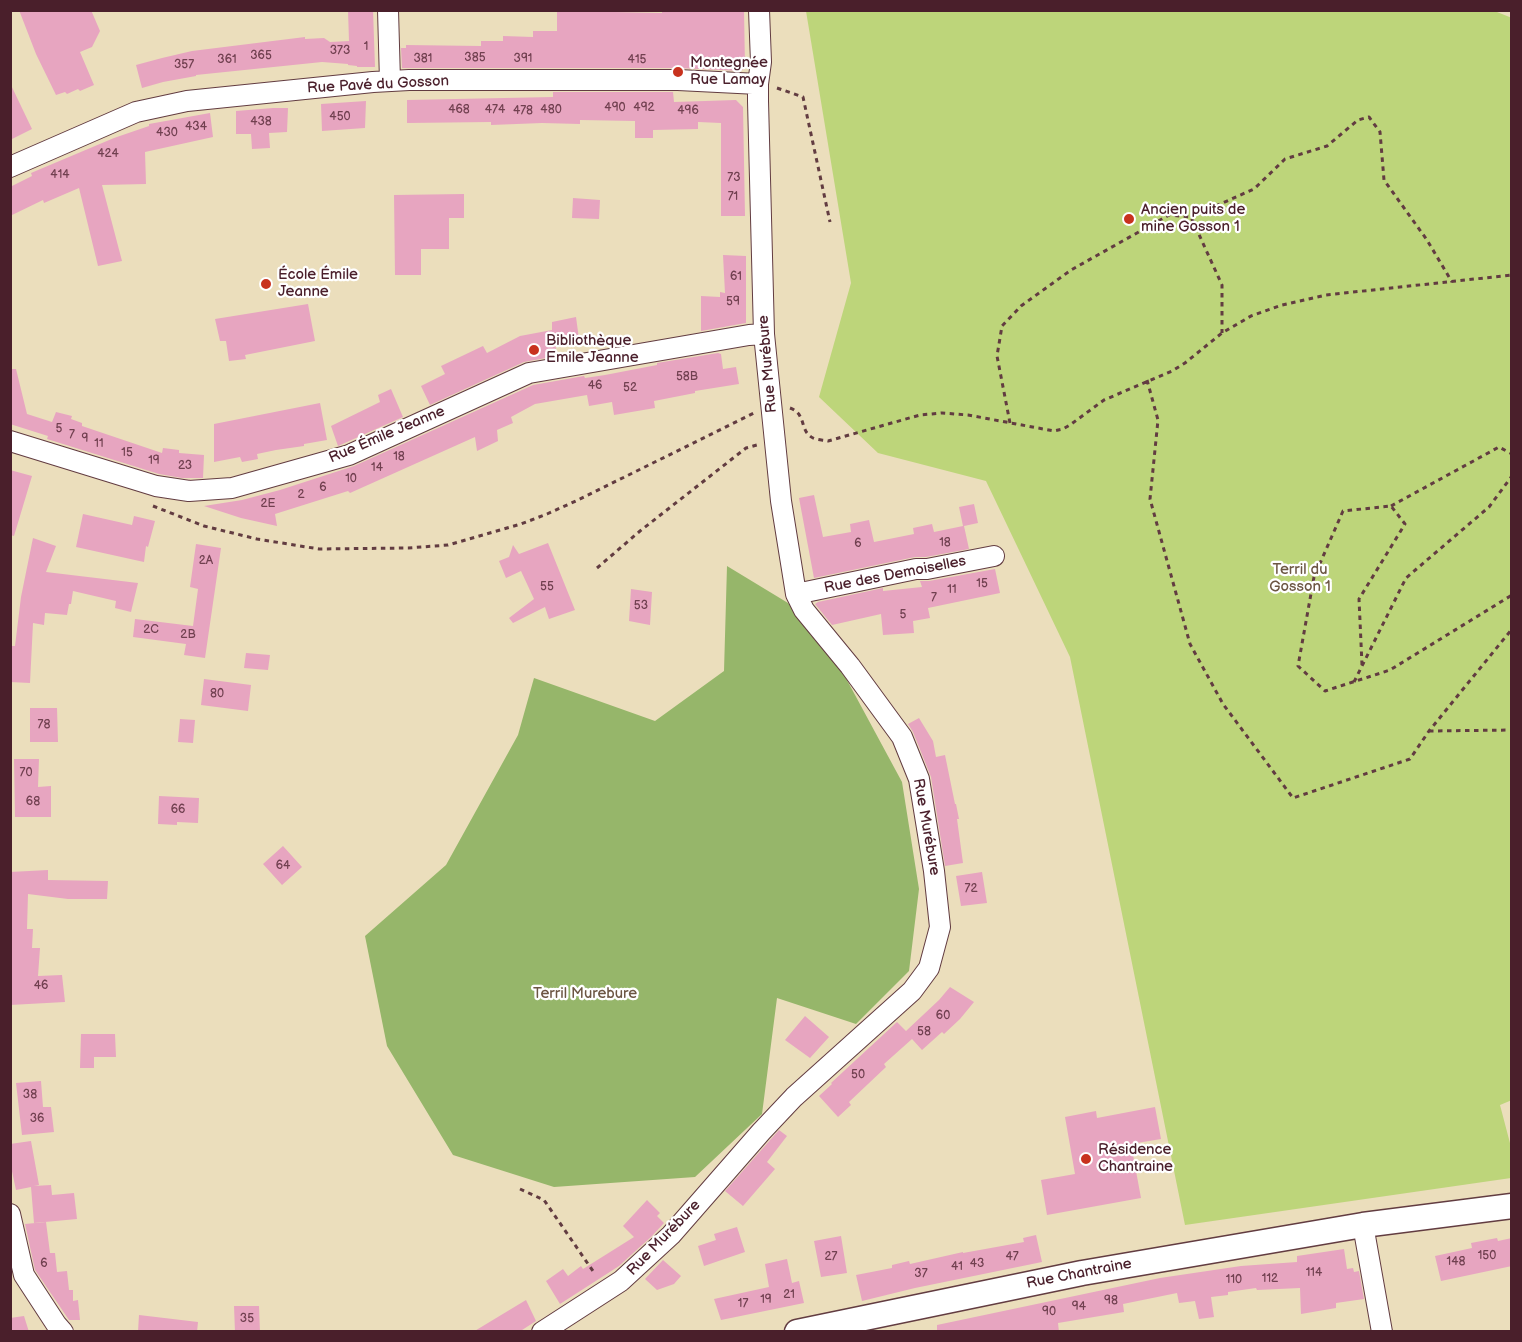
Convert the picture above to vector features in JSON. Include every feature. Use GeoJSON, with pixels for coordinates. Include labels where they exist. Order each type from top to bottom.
{"type":"FeatureCollection","features":[{"type":"Feature","properties":{"kind":"street"},"geometry":{"type":"LineString","coordinates":[[388,10],[390,81]]}},
{"type":"Feature","properties":{"kind":"street","name":"Rue Murébure"},"geometry":{"type":"LineString","coordinates":[[542,1332],[621,1281],[671,1235],[787,1104],[912,991],[929,968],[940,927],[919,779],[902,737],[850,666],[804,610],[796,594],[781,501],[764,334],[766,86],[761,62],[759,10]]}},
{"type":"Feature","properties":{"kind":"street","name":"Rue Pavé du Gosson"},"geometry":{"type":"LineString","coordinates":[[10,167],[136,112],[187,101],[390,81],[678,80],[766,86]]}},
{"type":"Feature","properties":{"kind":"street","name":"Rue Émile Jeanne"},"geometry":{"type":"LineString","coordinates":[[10,441],[156,486],[189,490],[232,488],[349,455],[529,374],[764,334]]}},
{"type":"Feature","properties":{"kind":"street","name":"Rue des Demoiselles"},"geometry":{"type":"LineString","coordinates":[[796,594],[916,569],[927,569],[994,556]]}},
{"type":"Feature","properties":{"kind":"street","name":"Rue Chantraine"},"geometry":{"type":"LineString","coordinates":[[796,1332],[1082,1273],[1363,1226],[1512,1206]]}},
{"type":"Feature","properties":{"kind":"street"},"geometry":{"type":"LineString","coordinates":[[10,1214],[24,1275],[63,1332]]}},
{"type":"Feature","properties":{"kind":"street"},"geometry":{"type":"LineString","coordinates":[[1363,1226],[1382,1332]]}},
{"type":"Feature","properties":{"kind":"path"},"geometry":{"type":"LineString","coordinates":[[766,86],[803,97],[830,222]]}},
{"type":"Feature","properties":{"kind":"path"},"geometry":{"type":"LineString","coordinates":[[1010,423],[997,356],[1002,326],[1021,306],[1071,270],[1169,215],[1191,217],[1254,189],[1285,159],[1327,146],[1358,120],[1369,117],[1380,132],[1384,180],[1427,240],[1452,282]]}},
{"type":"Feature","properties":{"kind":"path"},"geometry":{"type":"LineString","coordinates":[[1191,217],[1222,285],[1222,333]]}},
{"type":"Feature","properties":{"kind":"path"},"geometry":{"type":"LineString","coordinates":[[146,504],[204,526],[257,539],[319,549],[448,545],[547,514],[754,413],[772,407],[788,407],[796,410],[801,417],[805,432],[813,438],[828,441],[920,415],[942,413],[968,415],[1054,431],[1063,429],[1104,400],[1172,371],[1222,333],[1251,316],[1326,295],[1512,275]]}},
{"type":"Feature","properties":{"kind":"path"},"geometry":{"type":"LineString","coordinates":[[1147,380],[1158,420],[1150,499],[1190,644],[1222,704],[1293,798],[1410,759],[1429,731],[1512,629]]}},
{"type":"Feature","properties":{"kind":"path"},"geometry":{"type":"LineString","coordinates":[[597,568],[640,531],[747,448],[775,439]]}},
{"type":"Feature","properties":{"kind":"path"},"geometry":{"type":"LineString","coordinates":[[1512,454],[1499,447],[1391,506],[1343,511],[1314,577],[1298,666],[1325,691],[1354,682],[1390,670],[1512,595]]}},
{"type":"Feature","properties":{"kind":"path"},"geometry":{"type":"LineString","coordinates":[[1354,682],[1406,578],[1488,507],[1512,476]]}},
{"type":"Feature","properties":{"kind":"path"},"geometry":{"type":"LineString","coordinates":[[1362,665],[1359,599],[1405,524],[1391,506]]}},
{"type":"Feature","properties":{"kind":"path"},"geometry":{"type":"LineString","coordinates":[[1429,731],[1512,730]]}},
{"type":"Feature","properties":{"kind":"path"},"geometry":{"type":"LineString","coordinates":[[520,1189],[544,1200],[607,1291]]}},
{"type":"Feature","properties":{"kind":"green space","name":"Terril du Gosson 1"},"geometry":{"type":"Polygon","coordinates":[[[1492,10],[1512,18],[1512,1100],[1500,1105],[1511,1147],[1511,1178],[1185,1225],[1070,657],[986,481],[878,453],[819,397],[851,283],[806,11],[1492,10]]]}},
{"type":"Feature","properties":{"kind":"green space","name":"Terril Murebure"},"geometry":{"type":"Polygon","coordinates":[[[727,566],[788,603],[841,669],[902,782],[919,889],[909,971],[856,1024],[777,998],[762,1114],[695,1177],[554,1187],[453,1155],[387,1046],[365,936],[446,865],[518,735],[534,678],[655,721],[724,671],[727,566]]]}},
{"type":"Feature","properties":{"kind":"building"},"geometry":{"type":"Polygon","coordinates":[[[19,10],[91,10],[100,31],[92,47],[80,52],[94,85],[80,91],[78,89],[67,94],[65,92],[56,95],[36,54],[19,10]]]}},
{"type":"Feature","properties":{"kind":"building"},"geometry":{"type":"Polygon","coordinates":[[[348,10],[373,10],[375,67],[322,62],[196,75],[142,88],[136,65],[192,51],[305,37],[305,39],[324,38],[330,42],[349,41],[348,10]]]}},
{"type":"Feature","properties":{"kind":"building"},"geometry":{"type":"Polygon","coordinates":[[[557,10],[662,13],[662,10],[744,10],[745,68],[741,71],[678,68],[402,68],[401,48],[406,48],[406,45],[481,46],[481,41],[503,41],[503,36],[533,37],[533,31],[557,31],[557,10]]]}},
{"type":"Feature","properties":{"kind":"building"},"geometry":{"type":"Polygon","coordinates":[[[10,83],[32,129],[10,140],[10,83]]]}},
{"type":"Feature","properties":{"kind":"building"},"geometry":{"type":"Polygon","coordinates":[[[553,92],[673,92],[674,102],[736,100],[743,107],[745,216],[721,216],[721,123],[698,122],[698,129],[653,130],[653,138],[635,138],[635,121],[580,120],[580,124],[491,125],[491,122],[407,123],[407,100],[553,97],[553,92]]]}},
{"type":"Feature","properties":{"kind":"building"},"geometry":{"type":"Polygon","coordinates":[[[366,101],[365,128],[322,131],[321,104],[366,101]]]}},
{"type":"Feature","properties":{"kind":"building"},"geometry":{"type":"Polygon","coordinates":[[[288,108],[287,132],[269,133],[270,148],[252,149],[251,134],[236,134],[236,111],[288,108]]]}},
{"type":"Feature","properties":{"kind":"building"},"geometry":{"type":"Polygon","coordinates":[[[210,113],[213,137],[145,152],[146,184],[102,185],[122,261],[98,266],[79,188],[44,203],[43,200],[10,216],[10,187],[32,176],[31,173],[114,138],[149,126],[149,124],[210,113]]]}},
{"type":"Feature","properties":{"kind":"building"},"geometry":{"type":"Polygon","coordinates":[[[464,194],[464,218],[449,218],[449,249],[421,249],[421,275],[395,275],[394,195],[464,194]]]}},
{"type":"Feature","properties":{"kind":"building"},"geometry":{"type":"Polygon","coordinates":[[[573,198],[600,200],[599,219],[572,218],[573,198]]]}},
{"type":"Feature","properties":{"kind":"building"},"geometry":{"type":"Polygon","coordinates":[[[723,255],[746,256],[746,323],[701,331],[701,296],[720,297],[720,292],[725,293],[723,255]]]}},
{"type":"Feature","properties":{"kind":"building"},"geometry":{"type":"Polygon","coordinates":[[[308,304],[315,341],[245,355],[246,359],[229,361],[226,341],[220,341],[215,319],[308,304]]]}},
{"type":"Feature","properties":{"kind":"building"},"geometry":{"type":"Polygon","coordinates":[[[576,317],[579,339],[555,343],[557,356],[524,362],[430,405],[421,386],[445,374],[441,366],[483,346],[487,353],[520,336],[552,330],[552,322],[576,317]]]}},
{"type":"Feature","properties":{"kind":"building"},"geometry":{"type":"Polygon","coordinates":[[[721,354],[723,369],[736,367],[739,384],[654,401],[655,408],[614,415],[612,402],[589,406],[587,395],[535,404],[511,417],[513,423],[497,430],[498,441],[477,451],[475,437],[350,493],[348,491],[275,514],[277,526],[204,506],[242,500],[280,490],[354,466],[533,385],[584,376],[585,378],[605,375],[657,365],[657,363],[721,354]]]}},
{"type":"Feature","properties":{"kind":"building"},"geometry":{"type":"Polygon","coordinates":[[[10,369],[16,369],[27,414],[52,422],[56,412],[72,416],[71,419],[82,423],[82,426],[162,453],[163,448],[179,450],[179,453],[204,455],[203,478],[182,478],[159,474],[47,439],[48,436],[10,424],[10,369]]]}},
{"type":"Feature","properties":{"kind":"building"},"geometry":{"type":"Polygon","coordinates":[[[391,389],[403,417],[338,446],[331,426],[380,402],[378,395],[391,389]]]}},
{"type":"Feature","properties":{"kind":"building"},"geometry":{"type":"Polygon","coordinates":[[[320,403],[327,440],[257,454],[258,459],[242,462],[240,457],[214,462],[214,424],[320,403]]]}},
{"type":"Feature","properties":{"kind":"building"},"geometry":{"type":"Polygon","coordinates":[[[10,470],[32,476],[14,536],[10,535],[10,470]]]}},
{"type":"Feature","properties":{"kind":"building"},"geometry":{"type":"Polygon","coordinates":[[[814,495],[823,537],[851,532],[850,524],[869,520],[874,542],[914,534],[913,528],[932,524],[934,532],[963,526],[959,507],[974,504],[978,523],[964,526],[969,549],[915,557],[814,578],[799,498],[814,495]]]}},
{"type":"Feature","properties":{"kind":"building"},"geometry":{"type":"Polygon","coordinates":[[[83,514],[132,525],[134,516],[155,521],[148,547],[146,546],[144,562],[76,547],[83,514]]]}},
{"type":"Feature","properties":{"kind":"building"},"geometry":{"type":"Polygon","coordinates":[[[33,538],[56,546],[46,572],[138,583],[131,612],[115,608],[116,601],[73,591],[67,615],[45,613],[44,625],[33,623],[30,683],[10,682],[10,646],[15,646],[21,597],[33,538]]]}},
{"type":"Feature","properties":{"kind":"building"},"geometry":{"type":"Polygon","coordinates":[[[548,543],[575,610],[549,619],[545,607],[513,623],[509,618],[534,599],[521,571],[506,578],[499,561],[509,557],[513,545],[519,554],[548,543]]]}},
{"type":"Feature","properties":{"kind":"building"},"geometry":{"type":"Polygon","coordinates":[[[196,544],[221,548],[205,658],[184,655],[186,644],[133,637],[135,619],[193,626],[198,589],[190,587],[196,544]]]}},
{"type":"Feature","properties":{"kind":"building"},"geometry":{"type":"Polygon","coordinates":[[[995,569],[1000,593],[928,608],[930,618],[913,621],[914,633],[883,635],[881,614],[832,625],[815,604],[883,588],[883,591],[922,587],[920,581],[995,569]]]}},
{"type":"Feature","properties":{"kind":"building"},"geometry":{"type":"Polygon","coordinates":[[[631,589],[652,592],[650,625],[629,621],[631,589]]]}},
{"type":"Feature","properties":{"kind":"building"},"geometry":{"type":"Polygon","coordinates":[[[246,653],[270,655],[268,670],[244,668],[246,653]]]}},
{"type":"Feature","properties":{"kind":"building"},"geometry":{"type":"Polygon","coordinates":[[[204,679],[251,685],[248,711],[201,705],[204,679]]]}},
{"type":"Feature","properties":{"kind":"building"},"geometry":{"type":"Polygon","coordinates":[[[30,708],[57,708],[58,742],[30,742],[30,708]]]}},
{"type":"Feature","properties":{"kind":"building"},"geometry":{"type":"Polygon","coordinates":[[[919,718],[933,741],[936,757],[945,755],[959,819],[957,819],[963,863],[945,866],[931,777],[908,724],[919,718]]]}},
{"type":"Feature","properties":{"kind":"building"},"geometry":{"type":"Polygon","coordinates":[[[180,719],[195,720],[193,743],[178,742],[180,719]]]}},
{"type":"Feature","properties":{"kind":"building"},"geometry":{"type":"Polygon","coordinates":[[[14,759],[39,759],[38,787],[51,786],[51,817],[15,817],[14,759]]]}},
{"type":"Feature","properties":{"kind":"building"},"geometry":{"type":"Polygon","coordinates":[[[159,796],[199,798],[198,823],[158,824],[159,796]]]}},
{"type":"Feature","properties":{"kind":"building"},"geometry":{"type":"Polygon","coordinates":[[[283,846],[302,867],[282,885],[263,864],[283,846]]]}},
{"type":"Feature","properties":{"kind":"building"},"geometry":{"type":"Polygon","coordinates":[[[48,870],[48,880],[108,881],[107,899],[68,899],[28,894],[27,929],[33,929],[32,948],[40,948],[38,976],[62,975],[65,1002],[10,1005],[10,872],[48,870]]]}},
{"type":"Feature","properties":{"kind":"building"},"geometry":{"type":"Polygon","coordinates":[[[982,872],[987,903],[961,906],[956,876],[982,872]]]}},
{"type":"Feature","properties":{"kind":"building"},"geometry":{"type":"Polygon","coordinates":[[[950,987],[974,1002],[960,1019],[922,1050],[912,1039],[884,1064],[886,1067],[849,1102],[851,1105],[838,1117],[819,1096],[897,1022],[906,1031],[950,987]]]}},
{"type":"Feature","properties":{"kind":"building"},"geometry":{"type":"Polygon","coordinates":[[[805,1016],[829,1037],[810,1058],[785,1040],[805,1016]]]}},
{"type":"Feature","properties":{"kind":"building"},"geometry":{"type":"Polygon","coordinates":[[[81,1034],[115,1034],[116,1057],[94,1057],[94,1068],[80,1068],[81,1034]]]}},
{"type":"Feature","properties":{"kind":"building"},"geometry":{"type":"Polygon","coordinates":[[[41,1081],[43,1107],[51,1107],[54,1132],[22,1135],[16,1083],[41,1081]]]}},
{"type":"Feature","properties":{"kind":"building","name":"Résidence Chantraine"},"geometry":{"type":"Polygon","coordinates":[[[1155,1107],[1161,1139],[1131,1144],[1141,1198],[1047,1215],[1041,1180],[1075,1174],[1065,1117],[1096,1111],[1097,1118],[1155,1107]]]}},
{"type":"Feature","properties":{"kind":"building"},"geometry":{"type":"Polygon","coordinates":[[[779,1130],[787,1136],[767,1162],[775,1169],[743,1206],[725,1191],[779,1130]]]}},
{"type":"Feature","properties":{"kind":"building"},"geometry":{"type":"Polygon","coordinates":[[[31,1141],[39,1185],[34,1186],[51,1185],[52,1195],[74,1193],[77,1219],[34,1223],[31,1187],[16,1190],[10,1162],[10,1144],[31,1141]]]}},
{"type":"Feature","properties":{"kind":"building"},"geometry":{"type":"Polygon","coordinates":[[[647,1200],[660,1213],[657,1216],[664,1223],[619,1266],[560,1304],[546,1281],[563,1269],[568,1276],[581,1266],[583,1269],[634,1237],[623,1226],[647,1200]]]}},
{"type":"Feature","properties":{"kind":"building"},"geometry":{"type":"Polygon","coordinates":[[[46,1222],[50,1253],[55,1253],[57,1272],[67,1271],[69,1290],[73,1290],[73,1301],[78,1300],[80,1320],[69,1320],[35,1270],[25,1224],[46,1222]]]}},
{"type":"Feature","properties":{"kind":"building"},"geometry":{"type":"Polygon","coordinates":[[[737,1227],[745,1252],[704,1266],[698,1246],[716,1240],[714,1234],[737,1227]]]}},
{"type":"Feature","properties":{"kind":"building"},"geometry":{"type":"Polygon","coordinates":[[[1036,1235],[1042,1262],[862,1301],[856,1275],[892,1268],[892,1265],[909,1261],[910,1264],[1024,1242],[1023,1238],[1036,1235]]]}},
{"type":"Feature","properties":{"kind":"building"},"geometry":{"type":"Polygon","coordinates":[[[841,1236],[847,1273],[821,1277],[814,1241],[841,1236]]]}},
{"type":"Feature","properties":{"kind":"building"},"geometry":{"type":"Polygon","coordinates":[[[1497,1238],[1498,1241],[1512,1238],[1512,1266],[1441,1281],[1435,1256],[1472,1248],[1471,1243],[1497,1238]]]}},
{"type":"Feature","properties":{"kind":"building"},"geometry":{"type":"Polygon","coordinates":[[[1344,1249],[1347,1269],[1353,1268],[1354,1272],[1359,1271],[1364,1299],[1336,1303],[1336,1308],[1301,1314],[1300,1288],[1257,1290],[1256,1288],[1211,1297],[1214,1317],[1199,1319],[1195,1301],[1179,1303],[1177,1293],[1123,1304],[1124,1312],[1058,1323],[1059,1332],[937,1332],[937,1325],[1160,1278],[1241,1266],[1297,1262],[1297,1256],[1344,1249]]]}},
{"type":"Feature","properties":{"kind":"building"},"geometry":{"type":"Polygon","coordinates":[[[787,1259],[792,1283],[799,1281],[804,1303],[721,1320],[714,1299],[769,1287],[765,1264],[787,1259]]]}},
{"type":"Feature","properties":{"kind":"building"},"geometry":{"type":"Polygon","coordinates":[[[663,1260],[681,1276],[674,1284],[657,1290],[645,1279],[663,1260]]]}},
{"type":"Feature","properties":{"kind":"building"},"geometry":{"type":"Polygon","coordinates":[[[526,1300],[536,1321],[519,1332],[473,1332],[526,1300]]]}},
{"type":"Feature","properties":{"kind":"building"},"geometry":{"type":"Polygon","coordinates":[[[234,1306],[259,1306],[260,1332],[235,1332],[234,1306]]]}},
{"type":"Feature","properties":{"kind":"building"},"geometry":{"type":"Polygon","coordinates":[[[139,1315],[198,1322],[197,1332],[138,1332],[139,1315]]]}},
{"type":"Feature","properties":{"kind":"building"},"geometry":{"type":"Polygon","coordinates":[[[24,1316],[29,1332],[10,1332],[10,1318],[24,1316]]]}},
{"type":"Feature","properties":{"kind":"place","name":"Montegnée Rue Lamay"},"geometry":{"type":"Point","coordinates":[678,72]}},
{"type":"Feature","properties":{"kind":"place","name":"Ancien puits de mine Gosson 1"},"geometry":{"type":"Point","coordinates":[1129,219]}},
{"type":"Feature","properties":{"kind":"place","name":"École Émile Jeanne"},"geometry":{"type":"Point","coordinates":[266,284]}},
{"type":"Feature","properties":{"kind":"place","name":"Bibliothèque Emile Jeanne"},"geometry":{"type":"Point","coordinates":[534,350]}},
{"type":"Feature","properties":{"kind":"place","name":"Résidence Chantraine"},"geometry":{"type":"Point","coordinates":[1086,1159]}}]}
